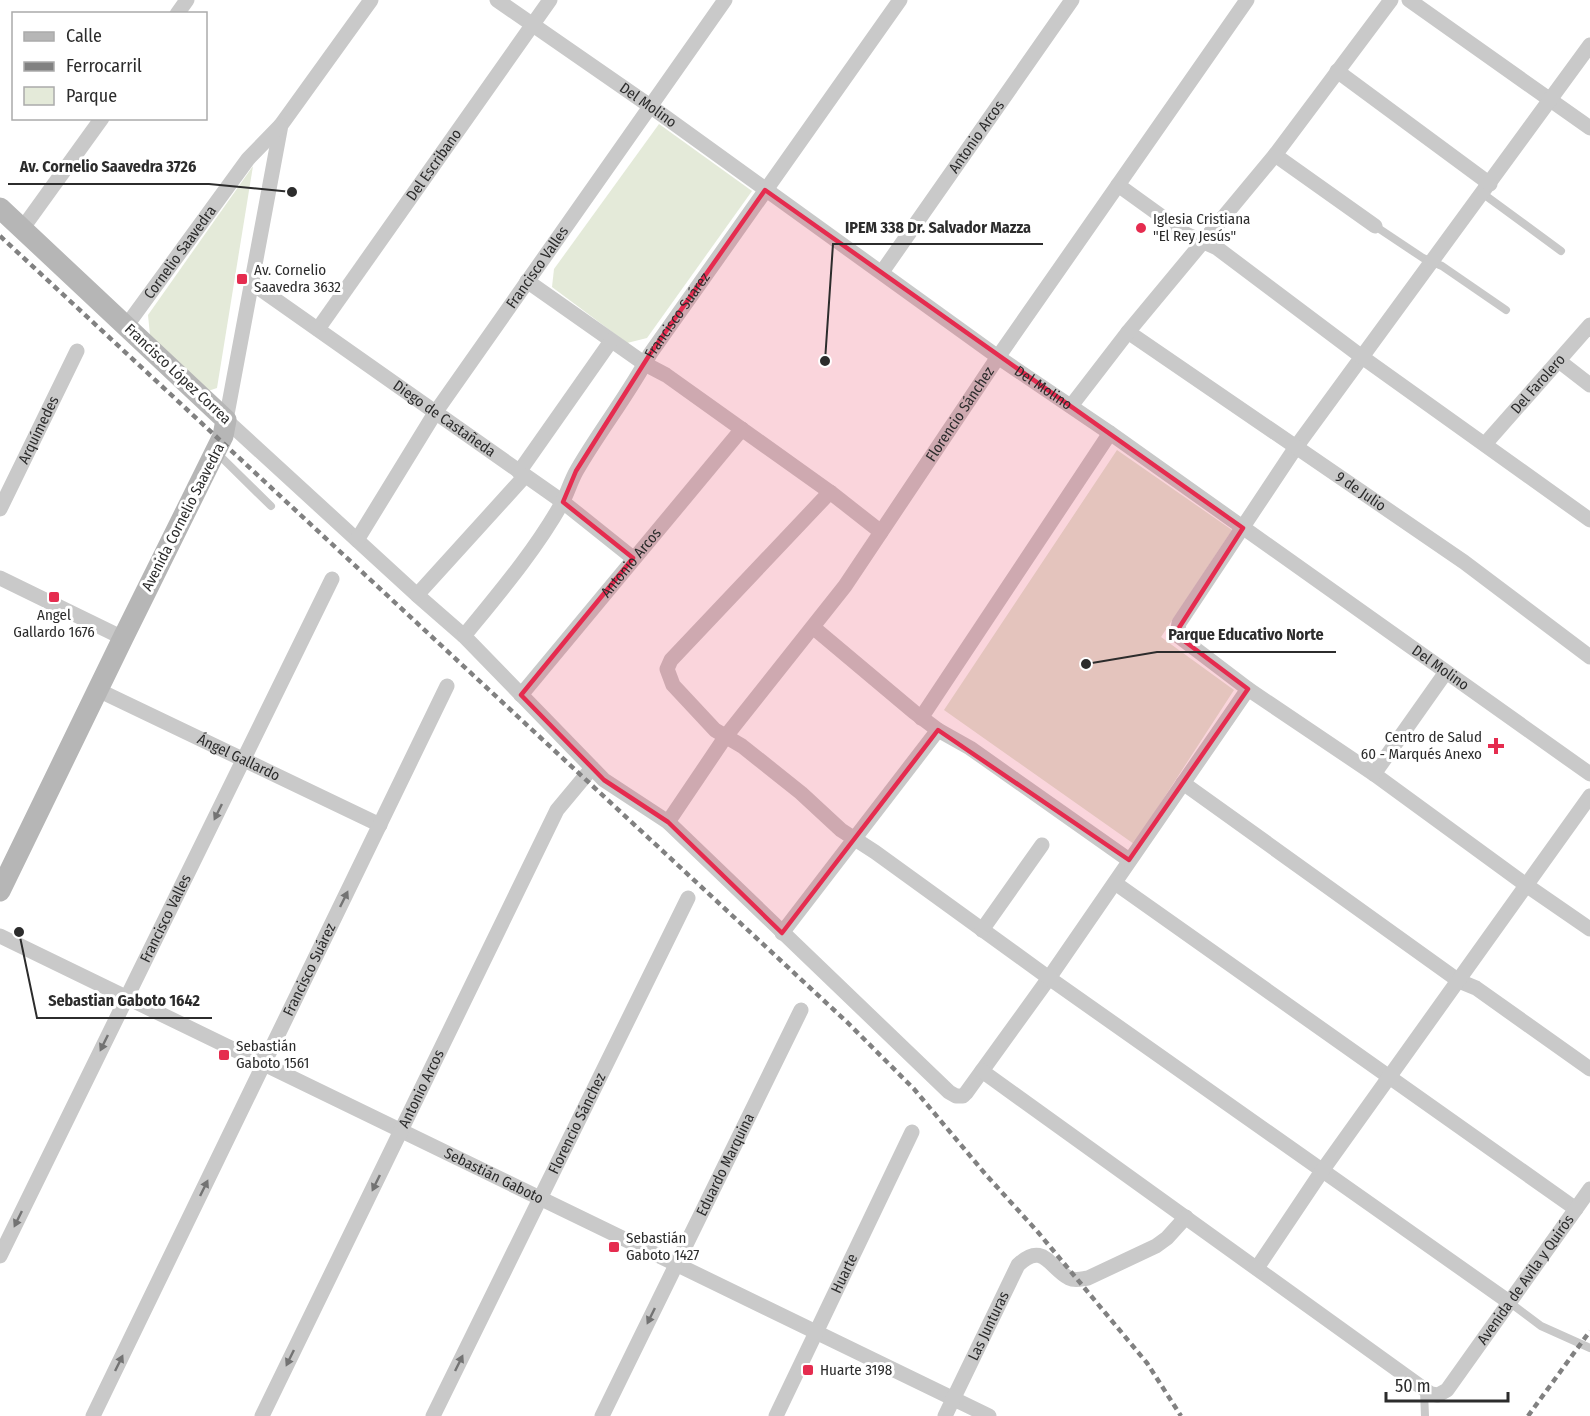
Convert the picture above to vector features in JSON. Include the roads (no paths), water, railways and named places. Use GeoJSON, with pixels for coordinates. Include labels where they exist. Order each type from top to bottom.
{"type":"FeatureCollection","features":[{"type":"Feature","properties":{"kind":"main road","name":"Francisco López Correa"},"geometry":{"type":"LineString","coordinates":[[0,208],[226,420]]}},
{"type":"Feature","properties":{"kind":"main road","name":"Avenida Cornelio Saavedra"},"geometry":{"type":"LineString","coordinates":[[0,891],[224,436],[226,420]]}},
{"type":"Feature","properties":{"kind":"street","name":"Avenida Cornelio Saavedra"},"geometry":{"type":"LineString","coordinates":[[226,420],[281,125],[371,0]]}},
{"type":"Feature","properties":{"kind":"street","name":"Del Molino"},"geometry":{"type":"LineString","coordinates":[[497,0],[650,106],[998,357],[1110,433],[1590,774]]}},
{"type":"Feature","properties":{"kind":"street","name":"Del Escribano"},"geometry":{"type":"LineString","coordinates":[[318,329],[550,0]]}},
{"type":"Feature","properties":{"kind":"street","name":"Francisco Valles"},"geometry":{"type":"LineString","coordinates":[[357,540],[435,413],[725,0]]}},
{"type":"Feature","properties":{"kind":"street","name":"Francisco Suárez"},"geometry":{"type":"LineString","coordinates":[[464,636],[516,571],[562,502],[576,471],[650,354],[900,0]]}},
{"type":"Feature","properties":{"kind":"street","name":"Antonio Arcos"},"geometry":{"type":"LineString","coordinates":[[882,272],[1072,0]]}},
{"type":"Feature","properties":{"kind":"street","name":"Florencio Sánchez"},"geometry":{"type":"LineString","coordinates":[[668,822],[726,736],[814,628],[845,586],[998,357],[1247,0]]}},
{"type":"Feature","properties":{"kind":"street"},"geometry":{"type":"LineString","coordinates":[[1071,406],[1128,332],[1275,155],[1391,0]]}},
{"type":"Feature","properties":{"kind":"street"},"geometry":{"type":"LineString","coordinates":[[1409,0],[1431,6],[1590,128]]}},
{"type":"Feature","properties":{"kind":"street"},"geometry":{"type":"LineString","coordinates":[[1590,45],[1296,447],[1179,623],[1177,635],[1248,689],[1374,774],[1590,929]]}},
{"type":"Feature","properties":{"kind":"street"},"geometry":{"type":"LineString","coordinates":[[1337,71],[1486,188]]}},
{"type":"Feature","properties":{"kind":"street"},"geometry":{"type":"LineString","coordinates":[[22,229],[101,120]]}},
{"type":"Feature","properties":{"kind":"street","name":"Cornelio Saavedra"},"geometry":{"type":"LineString","coordinates":[[127,325],[248,159],[281,125]]}},
{"type":"Feature","properties":{"kind":"street"},"geometry":{"type":"LineString","coordinates":[[1275,155],[1375,226]]}},
{"type":"Feature","properties":{"kind":"street"},"geometry":{"type":"LineString","coordinates":[[1118,185],[1186,234],[1217,248],[1362,357],[1590,520]]}},
{"type":"Feature","properties":{"kind":"street"},"geometry":{"type":"LineString","coordinates":[[527,281],[645,364],[666,375],[830,492],[881,532]]}},
{"type":"Feature","properties":{"kind":"street","name":"Diego de Castañeda"},"geometry":{"type":"LineString","coordinates":[[253,284],[562,502],[633,558]]}},
{"type":"Feature","properties":{"kind":"street","name":"Del Farolero"},"geometry":{"type":"LineString","coordinates":[[1485,444],[1590,325]]}},
{"type":"Feature","properties":{"kind":"street","name":"9 de Julio"},"geometry":{"type":"LineString","coordinates":[[1128,332],[1464,562],[1590,657]]}},
{"type":"Feature","properties":{"kind":"street"},"geometry":{"type":"LineString","coordinates":[[417,595],[522,474],[611,341]]}},
{"type":"Feature","properties":{"kind":"street","name":"Arquímedes"},"geometry":{"type":"LineString","coordinates":[[0,509],[77,351]]}},
{"type":"Feature","properties":{"kind":"street"},"geometry":{"type":"LineString","coordinates":[[1559,361],[1590,385]]}},
{"type":"Feature","properties":{"kind":"street","name":"Francisco López Correa"},"geometry":{"type":"LineString","coordinates":[[226,420],[464,636],[615,789],[668,822],[949,1092],[956,1096],[963,1096],[982,1071]]}},
{"type":"Feature","properties":{"kind":"street","name":"Antonio Arcos"},"geometry":{"type":"LineString","coordinates":[[521,695],[742,429]]}},
{"type":"Feature","properties":{"kind":"street"},"geometry":{"type":"LineString","coordinates":[[921,718],[1110,433]]}},
{"type":"Feature","properties":{"kind":"street"},"geometry":{"type":"LineString","coordinates":[[830,492],[668,663],[669,677],[673,685],[715,730],[742,746],[801,793],[854,840],[875,852],[1049,978],[1509,1302]]}},
{"type":"Feature","properties":{"kind":"street"},"geometry":{"type":"LineString","coordinates":[[0,578],[123,638]]}},
{"type":"Feature","properties":{"kind":"street","name":"Francisco Valles"},"geometry":{"type":"LineString","coordinates":[[0,1256],[332,579]]}},
{"type":"Feature","properties":{"kind":"street"},"geometry":{"type":"LineString","coordinates":[[814,628],[921,718],[970,748],[1130,860]]}},
{"type":"Feature","properties":{"kind":"street"},"geometry":{"type":"LineString","coordinates":[[1374,774],[1446,672]]}},
{"type":"Feature","properties":{"kind":"street","name":"Francisco Suárez"},"geometry":{"type":"LineString","coordinates":[[93,1416],[447,686]]}},
{"type":"Feature","properties":{"kind":"street"},"geometry":{"type":"LineString","coordinates":[[1248,689],[1049,978],[982,1071],[1431,1393]]}},
{"type":"Feature","properties":{"kind":"street","name":"Ángel Gallardo"},"geometry":{"type":"LineString","coordinates":[[98,690],[380,825]]}},
{"type":"Feature","properties":{"kind":"street"},"geometry":{"type":"LineString","coordinates":[[782,933],[938,730]]}},
{"type":"Feature","properties":{"kind":"street","name":"Antonio Arcos"},"geometry":{"type":"LineString","coordinates":[[262,1416],[557,810],[592,768]]}},
{"type":"Feature","properties":{"kind":"street"},"geometry":{"type":"LineString","coordinates":[[1183,783],[1459,981],[1476,988],[1590,1068]]}},
{"type":"Feature","properties":{"kind":"street"},"geometry":{"type":"LineString","coordinates":[[1257,1268],[1322,1171],[1590,796]]}},
{"type":"Feature","properties":{"kind":"street"},"geometry":{"type":"LineString","coordinates":[[982,930],[1042,845]]}},
{"type":"Feature","properties":{"kind":"street"},"geometry":{"type":"LineString","coordinates":[[1115,883],[1576,1209]]}},
{"type":"Feature","properties":{"kind":"street","name":"Florencio Sánchez"},"geometry":{"type":"LineString","coordinates":[[433,1416],[688,898]]}},
{"type":"Feature","properties":{"kind":"street","name":"Sebastián Gaboto"},"geometry":{"type":"LineString","coordinates":[[0,936],[988,1416]]}},
{"type":"Feature","properties":{"kind":"street","name":"Eduardo Marquina"},"geometry":{"type":"LineString","coordinates":[[602,1416],[801,1010]]}},
{"type":"Feature","properties":{"kind":"street","name":"Huarte"},"geometry":{"type":"LineString","coordinates":[[776,1416],[912,1132]]}},
{"type":"Feature","properties":{"kind":"street","name":"Avenida de Avila y Quirós"},"geometry":{"type":"LineString","coordinates":[[1431,1393],[1447,1390],[1590,1189]]}},
{"type":"Feature","properties":{"kind":"street","name":"Las Junturas"},"geometry":{"type":"LineString","coordinates":[[945,1416],[1018,1265],[1027,1257],[1037,1255],[1047,1259],[1070,1279],[1088,1278],[1156,1246],[1167,1238],[1186,1217]]}},
{"type":"Feature","properties":{"kind":"lane"},"geometry":{"type":"LineString","coordinates":[[1486,188],[1561,250]]}},
{"type":"Feature","properties":{"kind":"lane"},"geometry":{"type":"LineString","coordinates":[[1375,226],[1442,266],[1506,310]]}},
{"type":"Feature","properties":{"kind":"lane"},"geometry":{"type":"LineString","coordinates":[[215,451],[271,506]]}},
{"type":"Feature","properties":{"kind":"lane"},"geometry":{"type":"LineString","coordinates":[[1509,1302],[1541,1326],[1590,1348]]}},
{"type":"Feature","properties":{"kind":"lane"},"geometry":{"type":"LineString","coordinates":[[1425,1416],[1431,1393]]}},
{"type":"Feature","properties":{"kind":"railway"},"geometry":{"type":"LineString","coordinates":[[0,236],[848,1023],[914,1089],[1037,1231],[1147,1363],[1181,1416]]}},
{"type":"Feature","properties":{"kind":"railway"},"geometry":{"type":"LineString","coordinates":[[1528,1416],[1590,1331]]}},
{"type":"Feature","properties":{"kind":"place","name":"Av. Cornelio Saavedra 3726"},"geometry":{"type":"Point","coordinates":[292,192]}},
{"type":"Feature","properties":{"kind":"place","name":"Iglesia Cristiana \"El Rey Jesús\""},"geometry":{"type":"Point","coordinates":[1141,228]}},
{"type":"Feature","properties":{"kind":"place","name":"Av. Cornelio Saavedra 3632"},"geometry":{"type":"Point","coordinates":[242,279]}},
{"type":"Feature","properties":{"kind":"place","name":"IPEM 338 Dr. Salvador Mazza"},"geometry":{"type":"Point","coordinates":[825,361]}},
{"type":"Feature","properties":{"kind":"place","name":"Angel Gallardo 1676"},"geometry":{"type":"Point","coordinates":[54,597]}},
{"type":"Feature","properties":{"kind":"place","name":"Parque Educativo Norte"},"geometry":{"type":"Point","coordinates":[1086,664]}},
{"type":"Feature","properties":{"kind":"place","name":"Centro de Salud 60 - Marqués Anexo"},"geometry":{"type":"Point","coordinates":[1496,746]}},
{"type":"Feature","properties":{"kind":"place","name":"Sebastian Gaboto 1642"},"geometry":{"type":"Point","coordinates":[19,932]}},
{"type":"Feature","properties":{"kind":"place","name":"Sebastián Gaboto 1561"},"geometry":{"type":"Point","coordinates":[224,1055]}},
{"type":"Feature","properties":{"kind":"place","name":"Sebastián Gaboto 1427"},"geometry":{"type":"Point","coordinates":[614,1247]}},
{"type":"Feature","properties":{"kind":"place","name":"Huarte 3198"},"geometry":{"type":"Point","coordinates":[808,1370]}}]}
